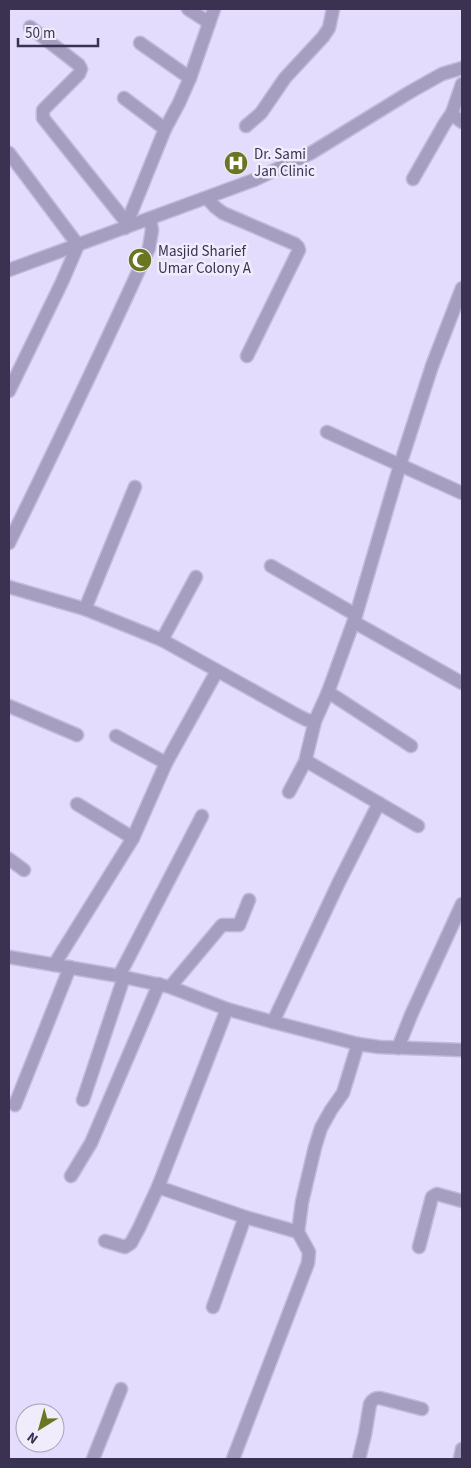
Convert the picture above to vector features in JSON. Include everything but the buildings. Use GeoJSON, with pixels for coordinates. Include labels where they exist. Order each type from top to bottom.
{"type":"FeatureCollection","features":[{"type":"Feature","properties":{"kind":"street"},"geometry":{"type":"LineString","coordinates":[[188,9],[208,22]]}},
{"type":"Feature","properties":{"kind":"street"},"geometry":{"type":"LineString","coordinates":[[126,225],[165,129],[190,78],[214,9]]}},
{"type":"Feature","properties":{"kind":"street"},"geometry":{"type":"LineString","coordinates":[[246,126],[260,113],[285,78],[323,37],[328,28],[333,9]]}},
{"type":"Feature","properties":{"kind":"street"},"geometry":{"type":"LineString","coordinates":[[30,27],[79,65],[81,70],[43,110],[43,118],[126,225]]}},
{"type":"Feature","properties":{"kind":"street"},"geometry":{"type":"LineString","coordinates":[[140,43],[190,78]]}},
{"type":"Feature","properties":{"kind":"street"},"geometry":{"type":"LineString","coordinates":[[9,270],[126,225],[150,219],[207,198],[281,168],[442,74],[462,68]]}},
{"type":"Feature","properties":{"kind":"street"},"geometry":{"type":"LineString","coordinates":[[413,179],[452,112],[462,84]]}},
{"type":"Feature","properties":{"kind":"street"},"geometry":{"type":"LineString","coordinates":[[124,98],[165,129]]}},
{"type":"Feature","properties":{"kind":"street"},"geometry":{"type":"LineString","coordinates":[[452,112],[462,122]]}},
{"type":"Feature","properties":{"kind":"street"},"geometry":{"type":"LineString","coordinates":[[9,153],[78,245]]}},
{"type":"Feature","properties":{"kind":"street"},"geometry":{"type":"LineString","coordinates":[[207,198],[215,208],[223,213],[295,244],[299,250],[247,356]]}},
{"type":"Feature","properties":{"kind":"street"},"geometry":{"type":"LineString","coordinates":[[9,543],[69,416],[99,358],[149,248],[152,230],[150,219]]}},
{"type":"Feature","properties":{"kind":"street"},"geometry":{"type":"LineString","coordinates":[[9,391],[78,245]]}},
{"type":"Feature","properties":{"kind":"street"},"geometry":{"type":"LineString","coordinates":[[289,792],[306,760],[315,721],[328,692],[355,619],[400,465],[432,366],[462,288]]}},
{"type":"Feature","properties":{"kind":"street"},"geometry":{"type":"LineString","coordinates":[[327,432],[462,493]]}},
{"type":"Feature","properties":{"kind":"street"},"geometry":{"type":"LineString","coordinates":[[85,609],[135,486]]}},
{"type":"Feature","properties":{"kind":"street"},"geometry":{"type":"LineString","coordinates":[[271,566],[462,683]]}},
{"type":"Feature","properties":{"kind":"street"},"geometry":{"type":"LineString","coordinates":[[162,640],[196,577]]}},
{"type":"Feature","properties":{"kind":"street"},"geometry":{"type":"LineString","coordinates":[[9,586],[85,609],[162,640],[297,715],[307,720],[315,721]]}},
{"type":"Feature","properties":{"kind":"street"},"geometry":{"type":"LineString","coordinates":[[54,965],[133,838],[166,763],[217,671]]}},
{"type":"Feature","properties":{"kind":"street"},"geometry":{"type":"LineString","coordinates":[[328,692],[411,746]]}},
{"type":"Feature","properties":{"kind":"street"},"geometry":{"type":"LineString","coordinates":[[9,706],[78,735]]}},
{"type":"Feature","properties":{"kind":"street"},"geometry":{"type":"LineString","coordinates":[[116,736],[166,763]]}},
{"type":"Feature","properties":{"kind":"street"},"geometry":{"type":"LineString","coordinates":[[306,760],[418,826]]}},
{"type":"Feature","properties":{"kind":"street"},"geometry":{"type":"LineString","coordinates":[[273,1022],[339,882],[379,803]]}},
{"type":"Feature","properties":{"kind":"street"},"geometry":{"type":"LineString","coordinates":[[77,804],[133,838]]}},
{"type":"Feature","properties":{"kind":"street"},"geometry":{"type":"LineString","coordinates":[[82,1100],[122,976],[202,816]]}},
{"type":"Feature","properties":{"kind":"street"},"geometry":{"type":"LineString","coordinates":[[9,859],[24,870]]}},
{"type":"Feature","properties":{"kind":"street"},"geometry":{"type":"LineString","coordinates":[[71,1176],[91,1143],[164,986],[222,925],[238,925],[249,900]]}},
{"type":"Feature","properties":{"kind":"street"},"geometry":{"type":"LineString","coordinates":[[398,1048],[411,1014],[462,904]]}},
{"type":"Feature","properties":{"kind":"street"},"geometry":{"type":"LineString","coordinates":[[9,957],[122,976],[164,986],[227,1009],[358,1044],[398,1048],[462,1050]]}},
{"type":"Feature","properties":{"kind":"street"},"geometry":{"type":"LineString","coordinates":[[15,1105],[70,967]]}},
{"type":"Feature","properties":{"kind":"street"},"geometry":{"type":"LineString","coordinates":[[105,1241],[125,1247],[131,1243],[140,1228],[158,1187],[227,1009]]}},
{"type":"Feature","properties":{"kind":"street"},"geometry":{"type":"LineString","coordinates":[[233,1459],[310,1256],[310,1252],[298,1232],[302,1202],[321,1128],[343,1093],[358,1044]]}},
{"type":"Feature","properties":{"kind":"street"},"geometry":{"type":"LineString","coordinates":[[158,1187],[245,1217],[298,1232]]}},
{"type":"Feature","properties":{"kind":"street"},"geometry":{"type":"LineString","coordinates":[[419,1247],[432,1197],[437,1194],[462,1201]]}},
{"type":"Feature","properties":{"kind":"street"},"geometry":{"type":"LineString","coordinates":[[213,1306],[245,1217]]}},
{"type":"Feature","properties":{"kind":"street"},"geometry":{"type":"LineString","coordinates":[[93,1459],[121,1389]]}},
{"type":"Feature","properties":{"kind":"street"},"geometry":{"type":"LineString","coordinates":[[359,1459],[372,1400],[380,1398],[422,1409]]}},
{"type":"Feature","properties":{"kind":"street"},"geometry":{"type":"LineString","coordinates":[[460,1459],[462,1449]]}},
{"type":"Feature","properties":{"kind":"place","name":"Dr. Sami Jan Clinic"},"geometry":{"type":"Point","coordinates":[236,163]}},
{"type":"Feature","properties":{"kind":"place","name":"Masjid Sharief Umar Colony A"},"geometry":{"type":"Point","coordinates":[140,260]}}]}
